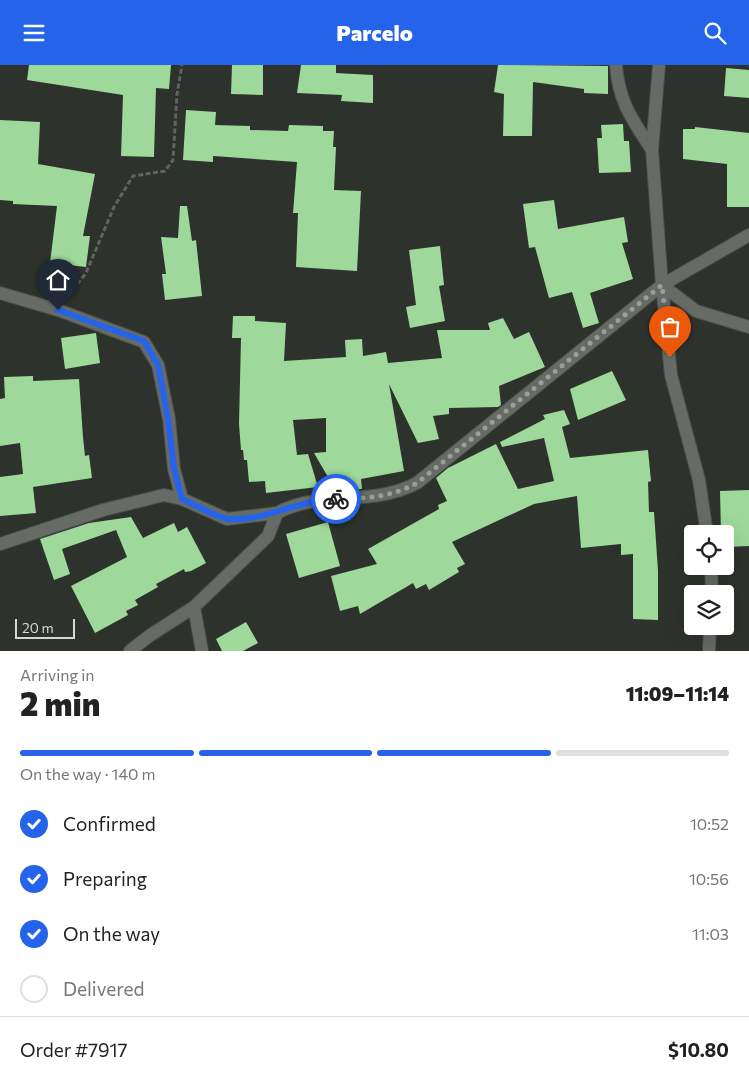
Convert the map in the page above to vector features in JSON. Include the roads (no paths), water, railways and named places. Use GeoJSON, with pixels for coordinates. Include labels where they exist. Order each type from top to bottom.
{"type":"FeatureCollection","features":[{"type":"Feature","properties":{"kind":"street"},"geometry":{"type":"LineString","coordinates":[[616,65],[622,103],[652,151]]}},
{"type":"Feature","properties":{"kind":"street"},"geometry":{"type":"LineString","coordinates":[[659,65],[652,151],[662,285],[672,375],[699,480],[706,525]]}},
{"type":"Feature","properties":{"kind":"street"},"geometry":{"type":"LineString","coordinates":[[0,544],[104,510],[164,495],[182,499],[228,519],[277,513],[314,500],[369,498],[399,493],[417,483],[662,285],[749,235]]}},
{"type":"Feature","properties":{"kind":"street"},"geometry":{"type":"LineString","coordinates":[[662,285],[696,311],[749,327]]}},
{"type":"Feature","properties":{"kind":"street"},"geometry":{"type":"LineString","coordinates":[[0,293],[58,310],[144,341],[158,365],[168,419],[174,469],[182,499]]}},
{"type":"Feature","properties":{"kind":"street"},"geometry":{"type":"LineString","coordinates":[[130,651],[148,636],[194,607],[268,536],[277,513]]}},
{"type":"Feature","properties":{"kind":"street"},"geometry":{"type":"LineString","coordinates":[[194,607],[202,651]]}},
{"type":"Feature","properties":{"kind":"street"},"geometry":{"type":"LineString","coordinates":[[709,651],[710,635]]}}]}
